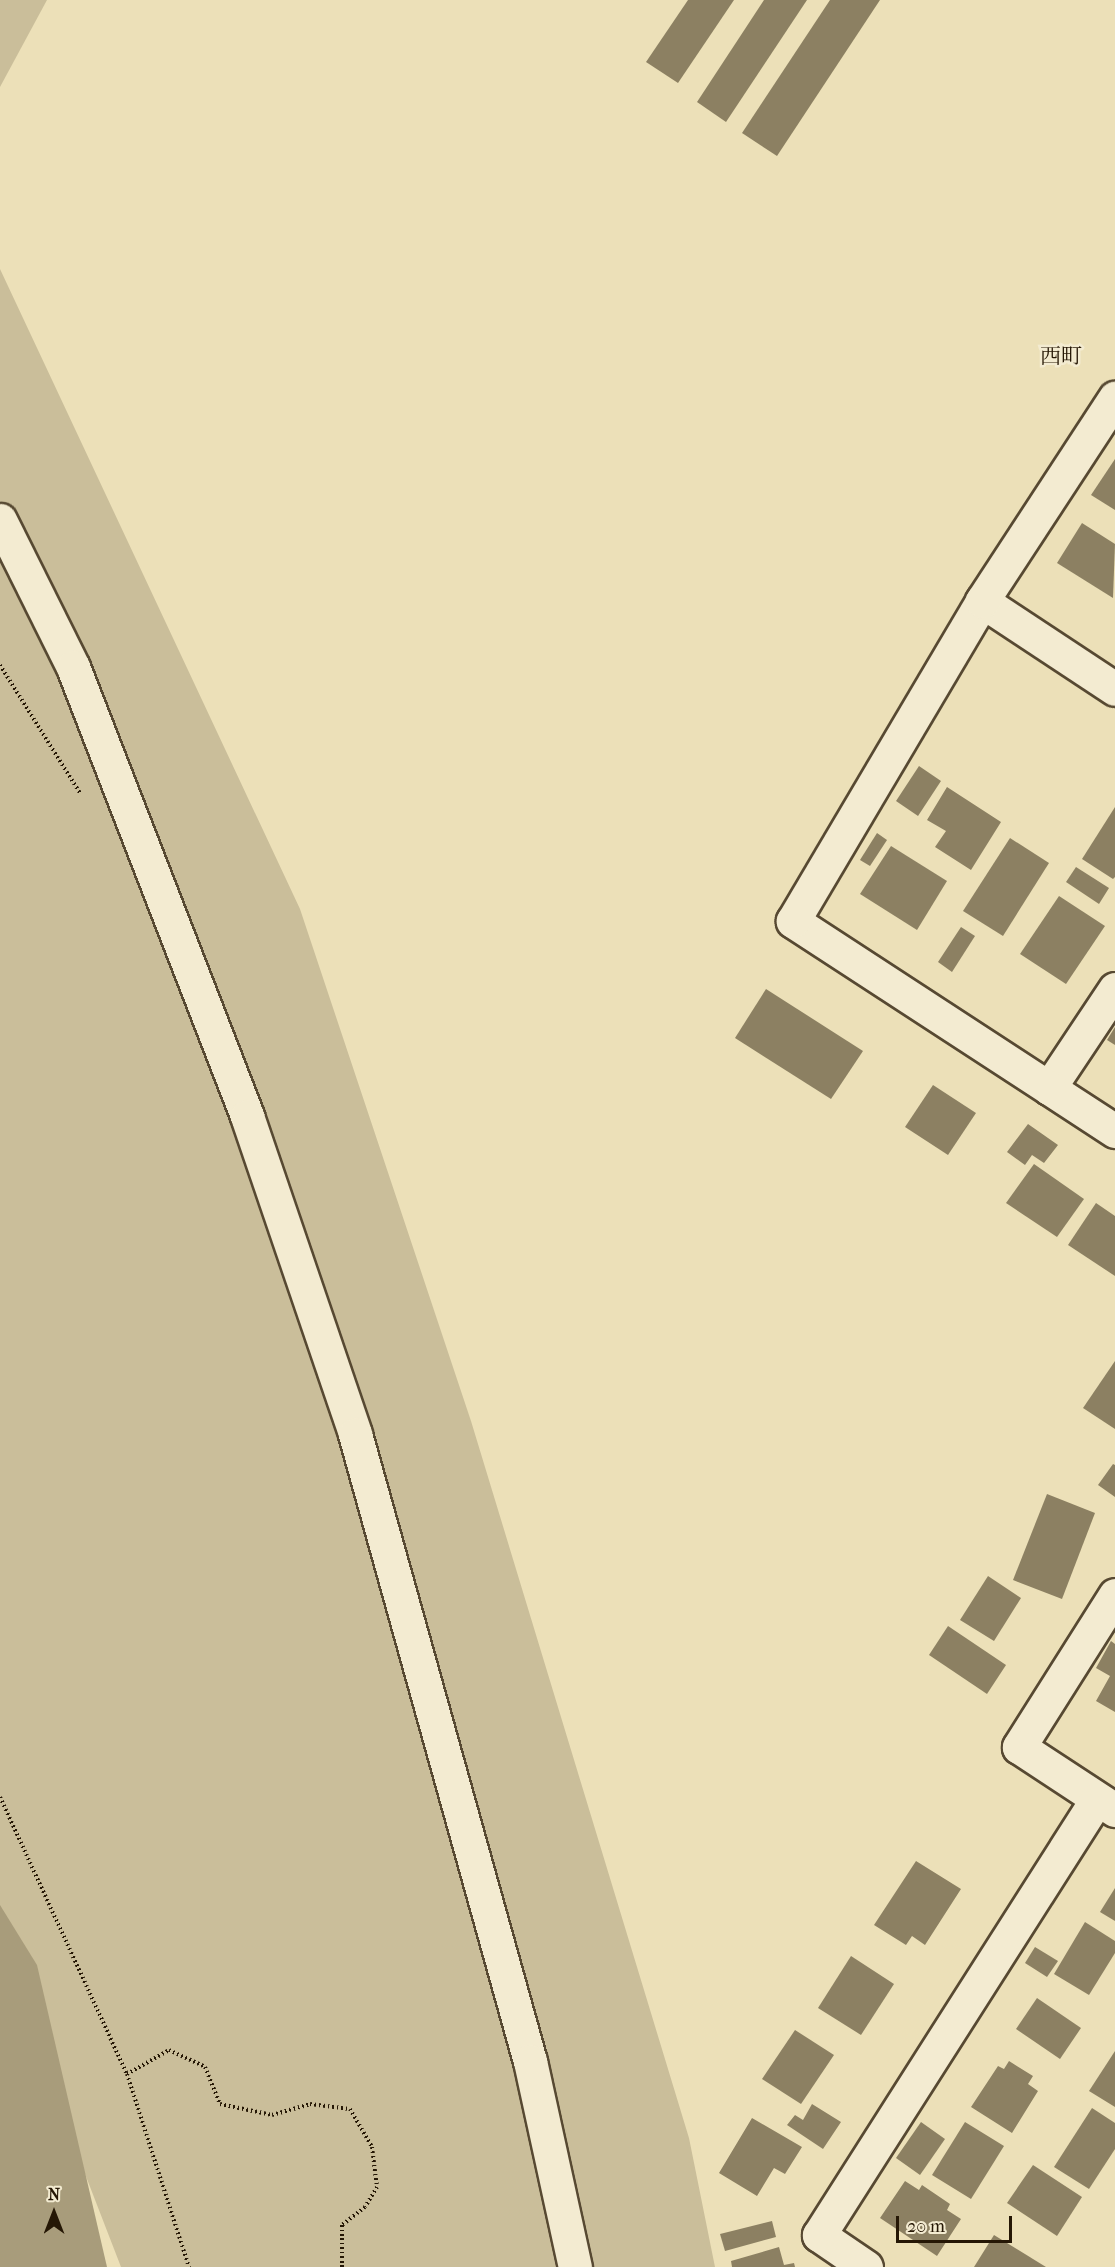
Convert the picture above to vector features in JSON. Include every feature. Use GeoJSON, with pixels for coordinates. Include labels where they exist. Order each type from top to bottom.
{"type":"FeatureCollection","features":[{"type":"Feature","properties":{"kind":"street"},"geometry":{"type":"LineString","coordinates":[[1115,398],[982,601],[793,921],[1115,1131]]}},
{"type":"Feature","properties":{"kind":"street"},"geometry":{"type":"LineString","coordinates":[[0,520],[73,667],[247,1116],[355,1434],[530,2061],[575,2267]]}},
{"type":"Feature","properties":{"kind":"street"},"geometry":{"type":"LineString","coordinates":[[982,601],[1115,689]]}},
{"type":"Feature","properties":{"kind":"street"},"geometry":{"type":"LineString","coordinates":[[1049,1088],[1115,989]]}},
{"type":"Feature","properties":{"kind":"street"},"geometry":{"type":"LineString","coordinates":[[866,2267],[819,2235],[1106,1804],[1019,1747],[1115,1595]]}},
{"type":"Feature","properties":{"kind":"path"},"geometry":{"type":"LineString","coordinates":[[0,1797],[127,2074],[189,2267]]}},
{"type":"Feature","properties":{"kind":"path"},"geometry":{"type":"LineString","coordinates":[[127,2074],[170,2049],[205,2067],[220,2104],[272,2115],[310,2104],[350,2109],[372,2147],[378,2187],[365,2206],[342,2224],[342,2267]]}},
{"type":"Feature","properties":{"kind":"shaded area"},"geometry":{"type":"Polygon","coordinates":[[[0,0],[47,0],[0,87],[0,0]]]}},
{"type":"Feature","properties":{"kind":"shaded area"},"geometry":{"type":"Polygon","coordinates":[[[0,269],[300,909],[471,1421],[689,2138],[715,2267],[121,2267],[29,2029],[0,1974],[0,269]]]}},
{"type":"Feature","properties":{"kind":"shaded area"},"geometry":{"type":"Polygon","coordinates":[[[0,1905],[37,1965],[107,2267],[0,2267],[0,1905]]]}},
{"type":"Feature","properties":{"kind":"building"},"geometry":{"type":"Polygon","coordinates":[[[688,0],[734,0],[678,83],[646,62],[688,0]]]}},
{"type":"Feature","properties":{"kind":"building"},"geometry":{"type":"Polygon","coordinates":[[[764,0],[807,0],[726,122],[697,102],[764,0]]]}},
{"type":"Feature","properties":{"kind":"building"},"geometry":{"type":"Polygon","coordinates":[[[830,0],[880,0],[777,156],[742,133],[830,0]]]}},
{"type":"Feature","properties":{"kind":"building"},"geometry":{"type":"Polygon","coordinates":[[[1115,459],[1115,510],[1091,495],[1115,459]]]}},
{"type":"Feature","properties":{"kind":"building"},"geometry":{"type":"Polygon","coordinates":[[[1082,523],[1115,544],[1113,598],[1057,563],[1082,523]]]}},
{"type":"Feature","properties":{"kind":"building"},"geometry":{"type":"Polygon","coordinates":[[[919,766],[941,781],[918,816],[896,801],[919,766]]]}},
{"type":"Feature","properties":{"kind":"building"},"geometry":{"type":"Polygon","coordinates":[[[947,787],[1001,822],[971,870],[935,847],[946,831],[927,820],[947,787]]]}},
{"type":"Feature","properties":{"kind":"building"},"geometry":{"type":"Polygon","coordinates":[[[1115,807],[1115,877],[1113,879],[1082,859],[1115,807]]]}},
{"type":"Feature","properties":{"kind":"building"},"geometry":{"type":"Polygon","coordinates":[[[877,833],[887,840],[870,866],[860,860],[877,833]]]}},
{"type":"Feature","properties":{"kind":"building"},"geometry":{"type":"Polygon","coordinates":[[[1010,838],[1049,863],[1003,936],[963,911],[1010,838]]]}},
{"type":"Feature","properties":{"kind":"building"},"geometry":{"type":"Polygon","coordinates":[[[891,846],[947,881],[917,930],[860,894],[891,846]]]}},
{"type":"Feature","properties":{"kind":"building"},"geometry":{"type":"Polygon","coordinates":[[[1076,867],[1109,888],[1099,904],[1066,882],[1076,867]]]}},
{"type":"Feature","properties":{"kind":"building"},"geometry":{"type":"Polygon","coordinates":[[[1059,896],[1105,926],[1066,984],[1020,954],[1059,896]]]}},
{"type":"Feature","properties":{"kind":"building"},"geometry":{"type":"Polygon","coordinates":[[[961,927],[975,936],[952,972],[938,962],[961,927]]]}},
{"type":"Feature","properties":{"kind":"building"},"geometry":{"type":"Polygon","coordinates":[[[766,989],[863,1051],[831,1099],[735,1038],[766,989]]]}},
{"type":"Feature","properties":{"kind":"building"},"geometry":{"type":"Polygon","coordinates":[[[1115,1027],[1115,1045],[1107,1040],[1115,1027]]]}},
{"type":"Feature","properties":{"kind":"building"},"geometry":{"type":"Polygon","coordinates":[[[933,1085],[976,1113],[948,1155],[905,1127],[933,1085]]]}},
{"type":"Feature","properties":{"kind":"building"},"geometry":{"type":"Polygon","coordinates":[[[1028,1124],[1058,1145],[1044,1163],[1032,1155],[1025,1165],[1007,1152],[1028,1124]]]}},
{"type":"Feature","properties":{"kind":"building"},"geometry":{"type":"Polygon","coordinates":[[[1034,1164],[1084,1199],[1057,1237],[1006,1203],[1034,1164]]]}},
{"type":"Feature","properties":{"kind":"building"},"geometry":{"type":"Polygon","coordinates":[[[1096,1203],[1115,1216],[1115,1276],[1068,1245],[1096,1203]]]}},
{"type":"Feature","properties":{"kind":"building"},"geometry":{"type":"Polygon","coordinates":[[[1115,1361],[1115,1429],[1083,1408],[1115,1361]]]}},
{"type":"Feature","properties":{"kind":"building"},"geometry":{"type":"Polygon","coordinates":[[[1113,1464],[1115,1465],[1115,1497],[1098,1485],[1113,1464]]]}},
{"type":"Feature","properties":{"kind":"building"},"geometry":{"type":"Polygon","coordinates":[[[1047,1494],[1095,1513],[1062,1599],[1013,1580],[1047,1494]]]}},
{"type":"Feature","properties":{"kind":"building"},"geometry":{"type":"Polygon","coordinates":[[[988,1576],[1021,1598],[994,1641],[960,1620],[988,1576]]]}},
{"type":"Feature","properties":{"kind":"building"},"geometry":{"type":"Polygon","coordinates":[[[948,1626],[1006,1665],[987,1694],[929,1655],[948,1626]]]}},
{"type":"Feature","properties":{"kind":"building"},"geometry":{"type":"Polygon","coordinates":[[[1111,1641],[1115,1644],[1115,1712],[1096,1701],[1110,1676],[1096,1668],[1111,1641]]]}},
{"type":"Feature","properties":{"kind":"building"},"geometry":{"type":"Polygon","coordinates":[[[916,1861],[961,1889],[925,1945],[912,1936],[906,1945],[874,1925],[916,1861]]]}},
{"type":"Feature","properties":{"kind":"building"},"geometry":{"type":"Polygon","coordinates":[[[1115,1888],[1115,1921],[1100,1912],[1115,1888]]]}},
{"type":"Feature","properties":{"kind":"building"},"geometry":{"type":"Polygon","coordinates":[[[1085,1922],[1115,1941],[1115,1953],[1089,1995],[1054,1974],[1085,1922]]]}},
{"type":"Feature","properties":{"kind":"building"},"geometry":{"type":"Polygon","coordinates":[[[1035,1947],[1058,1961],[1047,1977],[1025,1963],[1035,1947]]]}},
{"type":"Feature","properties":{"kind":"building"},"geometry":{"type":"Polygon","coordinates":[[[851,1956],[894,1984],[861,2035],[818,2008],[851,1956]]]}},
{"type":"Feature","properties":{"kind":"building"},"geometry":{"type":"Polygon","coordinates":[[[1037,1998],[1081,2028],[1060,2059],[1016,2029],[1037,1998]]]}},
{"type":"Feature","properties":{"kind":"building"},"geometry":{"type":"Polygon","coordinates":[[[795,2030],[834,2055],[801,2104],[762,2079],[795,2030]]]}},
{"type":"Feature","properties":{"kind":"building"},"geometry":{"type":"Polygon","coordinates":[[[1115,2051],[1115,2107],[1089,2091],[1115,2051]]]}},
{"type":"Feature","properties":{"kind":"building"},"geometry":{"type":"Polygon","coordinates":[[[1009,2061],[1033,2076],[1028,2084],[1038,2091],[1012,2133],[971,2107],[998,2066],[1004,2069],[1009,2061]]]}},
{"type":"Feature","properties":{"kind":"building"},"geometry":{"type":"Polygon","coordinates":[[[812,2104],[841,2122],[823,2149],[787,2125],[795,2115],[803,2120],[812,2104]]]}},
{"type":"Feature","properties":{"kind":"building"},"geometry":{"type":"Polygon","coordinates":[[[1092,2108],[1115,2123],[1115,2149],[1089,2189],[1054,2167],[1092,2108]]]}},
{"type":"Feature","properties":{"kind":"building"},"geometry":{"type":"Polygon","coordinates":[[[752,2118],[802,2147],[785,2174],[774,2168],[757,2196],[719,2173],[752,2118]]]}},
{"type":"Feature","properties":{"kind":"building"},"geometry":{"type":"Polygon","coordinates":[[[921,2122],[945,2139],[920,2175],[896,2158],[921,2122]]]}},
{"type":"Feature","properties":{"kind":"building"},"geometry":{"type":"Polygon","coordinates":[[[965,2122],[1004,2146],[971,2199],[932,2175],[965,2122]]]}},
{"type":"Feature","properties":{"kind":"building"},"geometry":{"type":"Polygon","coordinates":[[[1033,2165],[1082,2197],[1057,2236],[1007,2203],[1033,2165]]]}},
{"type":"Feature","properties":{"kind":"building"},"geometry":{"type":"Polygon","coordinates":[[[905,2181],[919,2190],[922,2185],[950,2204],[947,2210],[961,2219],[937,2256],[880,2218],[905,2181]]]}},
{"type":"Feature","properties":{"kind":"building"},"geometry":{"type":"Polygon","coordinates":[[[772,2221],[776,2237],[725,2251],[720,2234],[772,2221]]]}},
{"type":"Feature","properties":{"kind":"building"},"geometry":{"type":"Polygon","coordinates":[[[994,2235],[1046,2267],[974,2267],[994,2235]]]}},
{"type":"Feature","properties":{"kind":"building"},"geometry":{"type":"Polygon","coordinates":[[[779,2247],[784,2265],[794,2263],[795,2267],[732,2267],[731,2261],[779,2247]]]}},
{"type":"Feature","properties":{"kind":"district","name":"西町"},"geometry":{"type":"Point","coordinates":[1061,356]}}]}
